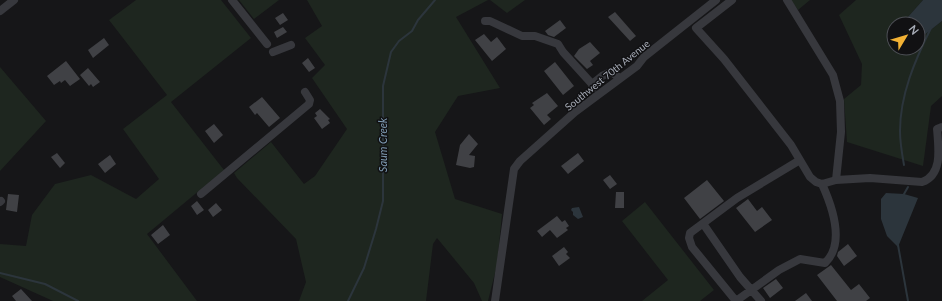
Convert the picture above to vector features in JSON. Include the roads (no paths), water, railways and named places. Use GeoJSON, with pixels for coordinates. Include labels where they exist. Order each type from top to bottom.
{"type":"FeatureCollection","features":[{"type":"Feature","properties":{"kind":"street"},"geometry":{"type":"LineString","coordinates":[[0,11],[14,0]]}},
{"type":"Feature","properties":{"kind":"street"},"geometry":{"type":"LineString","coordinates":[[232,0],[267,44]]}},
{"type":"Feature","properties":{"kind":"street","name":"Southwest 70th Avenue"},"geometry":{"type":"LineString","coordinates":[[495,301],[514,169],[526,156],[598,94],[716,0]]}},
{"type":"Feature","properties":{"kind":"street"},"geometry":{"type":"LineString","coordinates":[[732,0],[696,28],[724,59],[791,145],[810,177],[816,182],[822,184],[836,180],[870,178],[922,182],[930,180],[936,177],[941,166],[937,129],[942,127]]}},
{"type":"Feature","properties":{"kind":"street"},"geometry":{"type":"LineString","coordinates":[[787,0],[833,75],[840,101],[841,132],[836,180]]}},
{"type":"Feature","properties":{"kind":"street"},"geometry":{"type":"LineString","coordinates":[[485,21],[490,21],[522,36],[536,36],[558,44],[563,52],[592,84],[598,94]]}},
{"type":"Feature","properties":{"kind":"street"},"geometry":{"type":"LineString","coordinates":[[273,52],[291,44]]}},
{"type":"Feature","properties":{"kind":"street"},"geometry":{"type":"LineString","coordinates":[[592,84],[602,76],[611,72],[620,78]]}},
{"type":"Feature","properties":{"kind":"street"},"geometry":{"type":"LineString","coordinates":[[201,194],[308,104],[310,100],[305,92]]}},
{"type":"Feature","properties":{"kind":"street"},"geometry":{"type":"LineString","coordinates":[[800,160],[737,198],[704,225],[690,233],[689,242],[692,247],[736,301],[779,270],[800,259],[825,263],[832,257],[836,230],[833,211],[822,184]]}},
{"type":"Feature","properties":{"kind":"street"},"geometry":{"type":"LineString","coordinates":[[704,225],[740,278],[761,301]]}},
{"type":"Feature","properties":{"kind":"waterway","name":"Saum Creek"},"geometry":{"type":"LineString","coordinates":[[348,301],[364,268],[383,201],[383,86],[391,52],[399,41],[412,31],[418,20],[435,0]]}},
{"type":"Feature","properties":{"kind":"waterway"},"geometry":{"type":"LineString","coordinates":[[904,165],[900,135],[903,104],[914,65],[931,28]]}},
{"type":"Feature","properties":{"kind":"waterway"},"geometry":{"type":"LineString","coordinates":[[904,194],[908,187]]}},
{"type":"Feature","properties":{"kind":"waterway"},"geometry":{"type":"LineString","coordinates":[[898,245],[908,301]]}},
{"type":"Feature","properties":{"kind":"waterway","name":"Saum Creek"},"geometry":{"type":"LineString","coordinates":[[0,273],[45,284],[78,301]]}}]}
